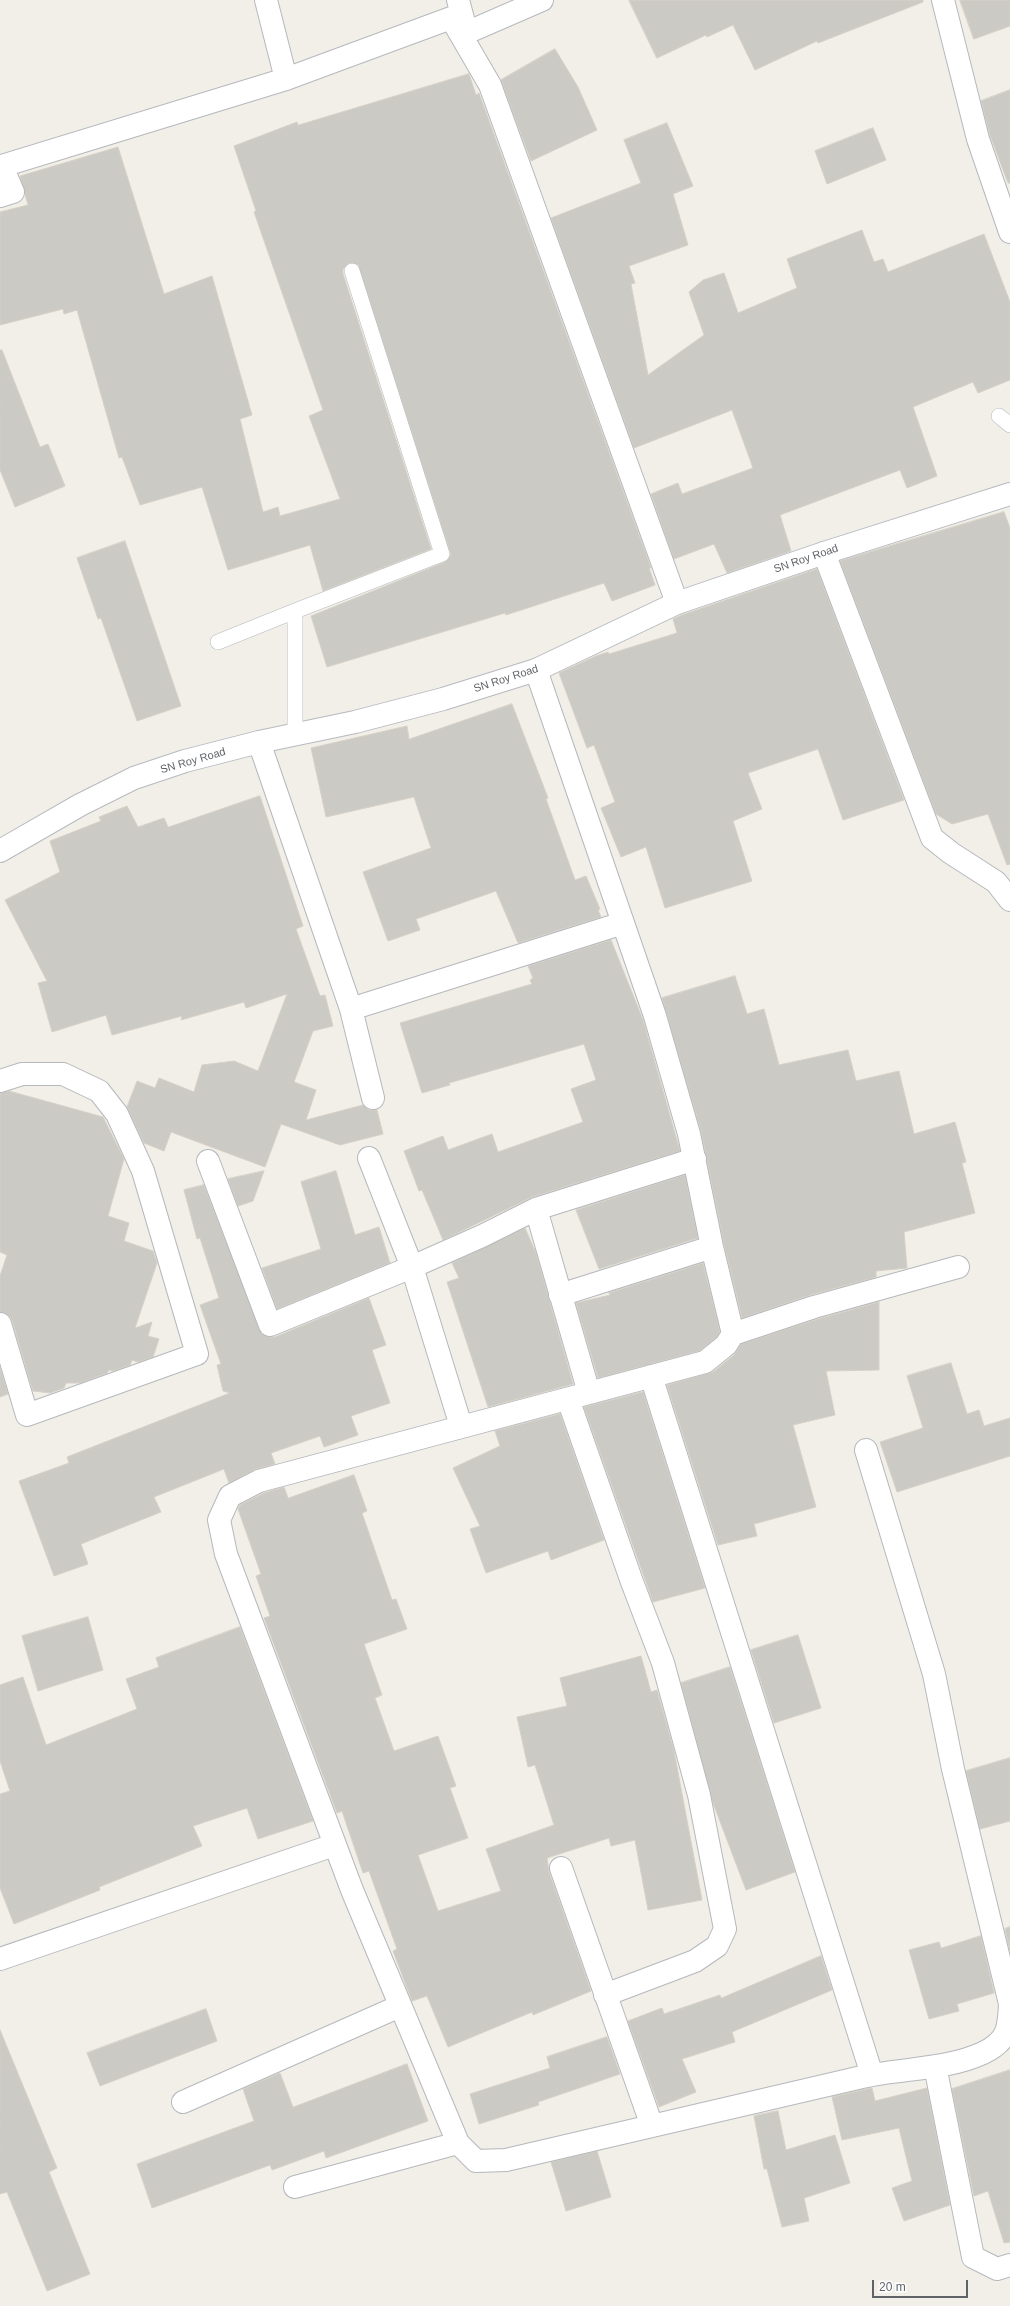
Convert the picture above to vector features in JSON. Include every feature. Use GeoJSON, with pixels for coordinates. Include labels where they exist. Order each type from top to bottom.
{"type":"FeatureCollection","features":[{"type":"Feature","properties":{"kind":"street"},"geometry":{"type":"LineString","coordinates":[[266,0],[286,79]]}},
{"type":"Feature","properties":{"kind":"street"},"geometry":{"type":"LineString","coordinates":[[458,0],[472,54]]}},
{"type":"Feature","properties":{"kind":"street"},"geometry":{"type":"LineString","coordinates":[[466,33],[542,0]]}},
{"type":"Feature","properties":{"kind":"street"},"geometry":{"type":"LineString","coordinates":[[943,0],[978,139],[1005,202],[1010,232]]}},
{"type":"Feature","properties":{"kind":"street"},"geometry":{"type":"LineString","coordinates":[[0,196],[13,192],[2,166],[286,79],[451,18],[490,85],[677,603]]}},
{"type":"Feature","properties":{"kind":"street","name":"SN Roy Road"},"geometry":{"type":"LineString","coordinates":[[2,845],[134,778],[185,761],[443,699],[536,670],[677,603],[824,553],[1008,500]]}},
{"type":"Feature","properties":{"kind":"street"},"geometry":{"type":"LineString","coordinates":[[824,553],[932,838],[950,853],[996,882],[1010,900]]}},
{"type":"Feature","properties":{"kind":"street"},"geometry":{"type":"LineString","coordinates":[[536,670],[655,1016],[694,1159],[712,1247],[733,1334]]}},
{"type":"Feature","properties":{"kind":"street"},"geometry":{"type":"LineString","coordinates":[[260,742],[351,1009],[372,1098]]}},
{"type":"Feature","properties":{"kind":"street"},"geometry":{"type":"LineString","coordinates":[[351,1009],[623,923]]}},
{"type":"Feature","properties":{"kind":"street"},"geometry":{"type":"LineString","coordinates":[[0,1081],[22,1074],[63,1074],[99,1091],[117,1114],[137,1155],[145,1178],[198,1354],[27,1415],[0,1324]]}},
{"type":"Feature","properties":{"kind":"street"},"geometry":{"type":"LineString","coordinates":[[369,1158],[412,1267],[461,1426]]}},
{"type":"Feature","properties":{"kind":"street"},"geometry":{"type":"LineString","coordinates":[[208,1161],[270,1325],[412,1267],[482,1236],[536,1209],[694,1159]]}},
{"type":"Feature","properties":{"kind":"street"},"geometry":{"type":"LineString","coordinates":[[536,1209],[589,1393]]}},
{"type":"Feature","properties":{"kind":"street"},"geometry":{"type":"LineString","coordinates":[[560,1295],[712,1247]]}},
{"type":"Feature","properties":{"kind":"street"},"geometry":{"type":"LineString","coordinates":[[866,1450],[934,1674],[953,1769],[1010,2004],[1009,2027],[999,2042],[984,2052],[962,2060],[935,2066],[872,2075],[506,2160],[476,2161],[458,2143],[400,2006],[334,1845],[226,1554],[219,1520],[230,1496],[260,1481],[461,1426],[705,1362],[726,1346],[733,1334],[814,1307],[958,1267]]}},
{"type":"Feature","properties":{"kind":"street"},"geometry":{"type":"LineString","coordinates":[[651,1376],[872,2075]]}},
{"type":"Feature","properties":{"kind":"street"},"geometry":{"type":"LineString","coordinates":[[568,1399],[632,1582],[663,1662],[699,1795],[725,1929],[717,1946],[696,1961],[606,1995]]}},
{"type":"Feature","properties":{"kind":"street"},"geometry":{"type":"LineString","coordinates":[[0,1960],[334,1845]]}},
{"type":"Feature","properties":{"kind":"street"},"geometry":{"type":"LineString","coordinates":[[561,1868],[652,2126]]}},
{"type":"Feature","properties":{"kind":"street"},"geometry":{"type":"LineString","coordinates":[[183,2102],[400,2006]]}},
{"type":"Feature","properties":{"kind":"street"},"geometry":{"type":"LineString","coordinates":[[935,2066],[973,2257],[997,2269],[1010,2265]]}},
{"type":"Feature","properties":{"kind":"street"},"geometry":{"type":"LineString","coordinates":[[295,2187],[458,2143]]}},
{"type":"Feature","properties":{"kind":"lane"},"geometry":{"type":"LineString","coordinates":[[218,642],[442,554],[352,271]]}},
{"type":"Feature","properties":{"kind":"lane"},"geometry":{"type":"LineString","coordinates":[[295,611],[295,735]]}},
{"type":"Feature","properties":{"kind":"building"},"geometry":{"type":"Polygon","coordinates":[[[629,0],[923,0],[923,2],[818,43],[817,41],[755,70],[733,25],[707,37],[706,35],[657,58],[629,0]]]}},
{"type":"Feature","properties":{"kind":"building"},"geometry":{"type":"Polygon","coordinates":[[[960,0],[1010,0],[1010,26],[974,39],[960,0]]]}},
{"type":"Feature","properties":{"kind":"building"},"geometry":{"type":"Polygon","coordinates":[[[555,49],[578,87],[597,130],[531,161],[501,80],[555,49]]]}},
{"type":"Feature","properties":{"kind":"building"},"geometry":{"type":"Polygon","coordinates":[[[469,74],[476,95],[479,93],[651,568],[649,568],[655,585],[612,601],[604,583],[506,615],[505,613],[327,667],[311,616],[445,562],[451,555],[358,265],[349,263],[343,269],[343,274],[431,549],[323,591],[310,545],[228,570],[202,487],[140,505],[122,457],[119,458],[77,310],[64,314],[63,309],[0,325],[0,212],[28,205],[20,176],[118,147],[164,294],[212,276],[252,415],[240,419],[263,512],[278,507],[280,516],[340,499],[309,416],[323,410],[254,212],[256,211],[234,146],[297,122],[298,125],[469,74]]]}},
{"type":"Feature","properties":{"kind":"building"},"geometry":{"type":"Polygon","coordinates":[[[1010,90],[1010,183],[1008,183],[990,135],[981,101],[1010,90]]]}},
{"type":"Feature","properties":{"kind":"building"},"geometry":{"type":"Polygon","coordinates":[[[667,123],[693,186],[673,194],[688,245],[629,266],[635,283],[631,284],[648,375],[704,335],[689,292],[703,280],[724,273],[738,313],[797,288],[787,259],[862,230],[874,262],[883,259],[888,272],[984,234],[1010,302],[1010,380],[978,393],[973,382],[913,407],[937,476],[907,488],[900,470],[780,515],[791,551],[727,573],[714,544],[674,559],[651,494],[678,483],[682,494],[753,468],[732,410],[634,448],[551,218],[641,183],[624,140],[667,123]]]}},
{"type":"Feature","properties":{"kind":"building"},"geometry":{"type":"Polygon","coordinates":[[[873,128],[886,160],[827,184],[815,151],[873,128]]]}},
{"type":"Feature","properties":{"kind":"building"},"geometry":{"type":"Polygon","coordinates":[[[0,350],[2,350],[40,447],[48,444],[65,486],[15,507],[0,470],[0,350]]]}},
{"type":"Feature","properties":{"kind":"building"},"geometry":{"type":"Polygon","coordinates":[[[1004,512],[1010,528],[1010,864],[1007,865],[988,814],[952,824],[936,814],[840,561],[1004,512]]]}},
{"type":"Feature","properties":{"kind":"building"},"geometry":{"type":"Polygon","coordinates":[[[125,541],[181,706],[137,721],[101,618],[98,619],[77,558],[125,541]]]}},
{"type":"Feature","properties":{"kind":"building"},"geometry":{"type":"Polygon","coordinates":[[[817,569],[904,800],[843,820],[818,749],[748,773],[762,809],[733,821],[752,881],[665,908],[646,847],[621,857],[601,808],[615,802],[594,745],[587,748],[559,673],[596,656],[608,652],[609,654],[677,633],[673,619],[682,615],[817,569]]]}},
{"type":"Feature","properties":{"kind":"building"},"geometry":{"type":"Polygon","coordinates":[[[512,704],[548,798],[546,799],[575,880],[586,876],[600,909],[598,910],[601,917],[518,943],[496,891],[416,919],[420,930],[388,941],[363,872],[431,848],[414,797],[326,817],[311,748],[407,726],[409,739],[512,704]]]}},
{"type":"Feature","properties":{"kind":"building"},"geometry":{"type":"Polygon","coordinates":[[[260,796],[303,926],[296,929],[320,996],[325,995],[333,1026],[313,1031],[294,1082],[316,1090],[306,1120],[363,1105],[369,1110],[377,1110],[383,1134],[340,1145],[281,1124],[265,1167],[171,1132],[164,1151],[144,1143],[127,1107],[137,1081],[155,1088],[159,1078],[194,1092],[202,1065],[234,1061],[258,1071],[287,994],[246,1008],[244,1002],[181,1020],[182,1016],[112,1035],[106,1015],[52,1032],[38,983],[47,981],[5,900],[60,872],[50,841],[101,821],[99,817],[127,806],[138,827],[164,818],[168,827],[260,796]]]}},
{"type":"Feature","properties":{"kind":"building"},"geometry":{"type":"Polygon","coordinates":[[[611,940],[643,1020],[680,1151],[532,1197],[443,1240],[422,1190],[419,1191],[404,1151],[443,1136],[448,1150],[492,1134],[498,1152],[583,1122],[571,1089],[596,1080],[584,1044],[449,1083],[450,1085],[422,1093],[400,1023],[532,984],[530,980],[533,978],[528,966],[611,940]]]}},
{"type":"Feature","properties":{"kind":"building"},"geometry":{"type":"Polygon","coordinates":[[[735,976],[747,1014],[764,1009],[779,1065],[848,1050],[856,1081],[899,1071],[914,1134],[955,1122],[966,1162],[962,1163],[975,1213],[904,1232],[907,1268],[876,1271],[876,1277],[810,1295],[742,1318],[724,1244],[701,1131],[662,998],[735,976]]]}},
{"type":"Feature","properties":{"kind":"building"},"geometry":{"type":"Polygon","coordinates":[[[9,1091],[103,1117],[124,1159],[108,1216],[129,1223],[124,1241],[153,1251],[157,1263],[135,1328],[152,1322],[148,1336],[159,1339],[153,1357],[138,1362],[132,1360],[130,1365],[113,1371],[109,1370],[107,1373],[80,1383],[66,1383],[64,1388],[50,1393],[33,1391],[12,1320],[8,1315],[0,1312],[0,1276],[7,1255],[0,1252],[0,1093],[9,1091]]]}},
{"type":"Feature","properties":{"kind":"building"},"geometry":{"type":"Polygon","coordinates":[[[264,1171],[253,1201],[238,1206],[228,1179],[264,1171]]]}},
{"type":"Feature","properties":{"kind":"building"},"geometry":{"type":"Polygon","coordinates":[[[336,1171],[355,1235],[379,1227],[390,1263],[277,1309],[262,1268],[321,1249],[301,1182],[336,1171]]]}},
{"type":"Feature","properties":{"kind":"building"},"geometry":{"type":"Polygon","coordinates":[[[685,1175],[698,1238],[599,1269],[576,1210],[685,1175]]]}},
{"type":"Feature","properties":{"kind":"building"},"geometry":{"type":"Polygon","coordinates":[[[204,1185],[262,1334],[268,1337],[275,1337],[369,1298],[386,1345],[372,1350],[390,1403],[351,1416],[358,1435],[324,1447],[320,1436],[271,1453],[275,1464],[253,1470],[229,1483],[224,1469],[154,1497],[161,1512],[81,1544],[88,1564],[54,1576],[19,1481],[69,1463],[67,1457],[230,1393],[223,1391],[217,1365],[221,1364],[200,1305],[219,1298],[200,1238],[197,1239],[184,1190],[204,1185]]]}},
{"type":"Feature","properties":{"kind":"building"},"geometry":{"type":"Polygon","coordinates":[[[525,1228],[536,1253],[573,1384],[488,1407],[447,1282],[459,1278],[452,1263],[525,1228]]]}},
{"type":"Feature","properties":{"kind":"building"},"geometry":{"type":"Polygon","coordinates":[[[703,1263],[720,1332],[717,1337],[699,1351],[598,1378],[576,1303],[610,1295],[609,1293],[703,1263]]]}},
{"type":"Feature","properties":{"kind":"building"},"geometry":{"type":"Polygon","coordinates":[[[879,1302],[879,1370],[826,1371],[835,1415],[793,1425],[816,1507],[754,1524],[757,1536],[718,1545],[667,1385],[713,1372],[734,1355],[741,1344],[818,1319],[879,1302]]]}},
{"type":"Feature","properties":{"kind":"building"},"geometry":{"type":"Polygon","coordinates":[[[951,1363],[967,1414],[979,1410],[984,1426],[1010,1418],[1010,1456],[897,1492],[880,1442],[923,1428],[907,1376],[951,1363]]]}},
{"type":"Feature","properties":{"kind":"building"},"geometry":{"type":"Polygon","coordinates":[[[0,1368],[8,1394],[0,1397],[0,1368]]]}},
{"type":"Feature","properties":{"kind":"building"},"geometry":{"type":"Polygon","coordinates":[[[643,1392],[705,1588],[653,1602],[584,1407],[643,1392]]]}},
{"type":"Feature","properties":{"kind":"building"},"geometry":{"type":"Polygon","coordinates":[[[560,1414],[604,1540],[551,1560],[548,1551],[486,1573],[470,1529],[480,1526],[453,1468],[500,1446],[495,1431],[560,1414]]]}},
{"type":"Feature","properties":{"kind":"building"},"geometry":{"type":"Polygon","coordinates":[[[354,1475],[367,1511],[362,1513],[392,1600],[396,1599],[407,1629],[364,1644],[382,1695],[375,1698],[394,1751],[438,1736],[456,1786],[450,1788],[468,1838],[418,1855],[438,1911],[501,1891],[486,1849],[554,1825],[535,1765],[528,1767],[517,1717],[567,1706],[560,1678],[641,1656],[651,1692],[657,1690],[674,1751],[702,1900],[648,1910],[635,1840],[611,1846],[609,1838],[547,1858],[549,1872],[591,1991],[533,2015],[532,2012],[448,2047],[427,1996],[412,2001],[393,1951],[397,1949],[369,1871],[363,1873],[342,1811],[337,1813],[264,1618],[270,1616],[256,1576],[261,1574],[238,1509],[240,1505],[264,1493],[284,1487],[288,1498],[354,1475]]]}},
{"type":"Feature","properties":{"kind":"building"},"geometry":{"type":"Polygon","coordinates":[[[88,1617],[103,1670],[38,1691],[22,1636],[88,1617]]]}},
{"type":"Feature","properties":{"kind":"building"},"geometry":{"type":"Polygon","coordinates":[[[240,1627],[313,1821],[258,1839],[247,1808],[193,1826],[202,1846],[99,1887],[100,1890],[14,1924],[0,1888],[0,1794],[10,1791],[0,1761],[0,1685],[23,1677],[46,1745],[137,1709],[126,1679],[159,1667],[156,1658],[240,1627]]]}},
{"type":"Feature","properties":{"kind":"building"},"geometry":{"type":"Polygon","coordinates":[[[798,1635],[821,1708],[774,1723],[751,1650],[798,1635]]]}},
{"type":"Feature","properties":{"kind":"building"},"geometry":{"type":"Polygon","coordinates":[[[730,1667],[795,1872],[746,1890],[713,1803],[681,1683],[730,1667]]]}},
{"type":"Feature","properties":{"kind":"building"},"geometry":{"type":"Polygon","coordinates":[[[1010,1758],[1010,1821],[980,1829],[966,1771],[1010,1758]]]}},
{"type":"Feature","properties":{"kind":"building"},"geometry":{"type":"Polygon","coordinates":[[[1010,1927],[1010,1951],[1005,1929],[1010,1927]]]}},
{"type":"Feature","properties":{"kind":"building"},"geometry":{"type":"Polygon","coordinates":[[[981,1936],[994,1993],[957,2004],[959,2011],[929,2019],[909,1950],[939,1942],[941,1948],[981,1936]]]}},
{"type":"Feature","properties":{"kind":"building"},"geometry":{"type":"Polygon","coordinates":[[[821,1956],[832,1990],[732,2032],[735,2042],[682,2059],[696,2092],[659,2107],[628,2021],[662,2008],[664,2014],[720,1995],[721,1998],[821,1956]]]}},
{"type":"Feature","properties":{"kind":"building"},"geometry":{"type":"Polygon","coordinates":[[[206,2009],[217,2041],[100,2086],[87,2053],[206,2009]]]}},
{"type":"Feature","properties":{"kind":"building"},"geometry":{"type":"Polygon","coordinates":[[[0,2030],[57,2168],[49,2172],[90,2274],[47,2291],[7,2192],[0,2194],[0,2030]]]}},
{"type":"Feature","properties":{"kind":"building"},"geometry":{"type":"Polygon","coordinates":[[[607,2037],[620,2074],[538,2102],[539,2105],[479,2124],[470,2094],[550,2068],[547,2057],[607,2037]]]}},
{"type":"Feature","properties":{"kind":"building"},"geometry":{"type":"Polygon","coordinates":[[[407,2064],[428,2121],[326,2158],[324,2151],[272,2170],[270,2165],[152,2208],[137,2164],[254,2121],[243,2089],[280,2073],[293,2107],[407,2064]]]}},
{"type":"Feature","properties":{"kind":"building"},"geometry":{"type":"Polygon","coordinates":[[[1010,2070],[1010,2242],[1004,2243],[988,2191],[974,2196],[952,2089],[1010,2070]]]}},
{"type":"Feature","properties":{"kind":"building"},"geometry":{"type":"Polygon","coordinates":[[[872,2088],[875,2101],[927,2088],[950,2205],[904,2221],[892,2188],[912,2181],[899,2128],[842,2140],[832,2097],[872,2088]]]}},
{"type":"Feature","properties":{"kind":"building"},"geometry":{"type":"Polygon","coordinates":[[[778,2111],[786,2150],[835,2135],[850,2183],[804,2198],[809,2221],[782,2227],[767,2169],[764,2169],[754,2116],[778,2111]]]}},
{"type":"Feature","properties":{"kind":"building"},"geometry":{"type":"Polygon","coordinates":[[[597,2151],[611,2197],[566,2211],[551,2162],[597,2151]]]}}]}
